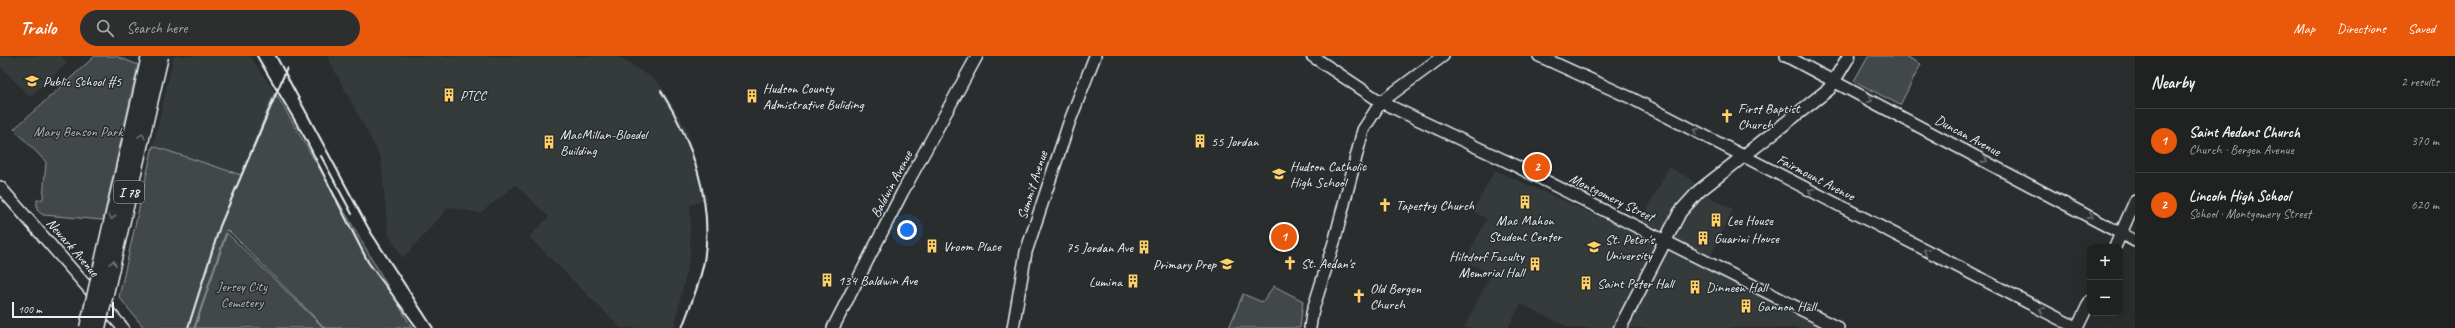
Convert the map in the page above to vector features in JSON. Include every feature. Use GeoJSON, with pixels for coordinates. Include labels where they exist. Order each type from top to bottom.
{"type":"FeatureCollection","features":[{"type":"Feature","properties":{"kind":"highway","name":"I 78"},"geometry":{"type":"LineString","coordinates":[[87,328],[149,56]]}},
{"type":"Feature","properties":{"kind":"highway","name":"I 78"},"geometry":{"type":"LineString","coordinates":[[98,328],[160,56]]}},
{"type":"Feature","properties":{"kind":"main road"},"geometry":{"type":"LineString","coordinates":[[1620,328],[1665,240],[1687,203],[1699,191],[1835,82],[1849,56]]}},
{"type":"Feature","properties":{"kind":"street","name":"Baldwin Avenue"},"geometry":{"type":"LineString","coordinates":[[833,328],[902,193],[977,56]]}},
{"type":"Feature","properties":{"kind":"street","name":"Summit Avenue"},"geometry":{"type":"LineString","coordinates":[[1013,328],[1026,252],[1069,123],[1095,56]]}},
{"type":"Feature","properties":{"kind":"street","name":"Montgomery Street"},"geometry":{"type":"LineString","coordinates":[[1312,56],[1381,102],[1502,159],[1838,328]]}},
{"type":"Feature","properties":{"kind":"street"},"geometry":{"type":"LineString","coordinates":[[1310,328],[1312,312],[1335,239],[1355,154],[1363,130],[1381,102],[1443,56]]}},
{"type":"Feature","properties":{"kind":"street","name":"Fairmount Avenue"},"geometry":{"type":"LineString","coordinates":[[1539,56],[1631,98],[2077,328]]}},
{"type":"Feature","properties":{"kind":"street","name":"Duncan Avenue"},"geometry":{"type":"LineString","coordinates":[[1786,56],[2135,240]]}},
{"type":"Feature","properties":{"kind":"street","name":"Newark Avenue"},"geometry":{"type":"LineString","coordinates":[[0,187],[123,328]]}},
{"type":"Feature","properties":{"kind":"street"},"geometry":{"type":"LineString","coordinates":[[2116,244],[2135,201]]}},
{"type":"Feature","properties":{"kind":"street"},"geometry":{"type":"LineString","coordinates":[[2077,328],[2087,307]]}},
{"type":"Feature","properties":{"kind":"shaded area","name":"Public School #5"},"geometry":{"type":"Polygon","coordinates":[[[0,56],[61,56],[67,63],[30,97],[0,66],[0,56]]]}},
{"type":"Feature","properties":{"kind":"shaded area"},"geometry":{"type":"Polygon","coordinates":[[[174,56],[250,56],[275,92],[241,176],[153,146],[174,56]]]}},
{"type":"Feature","properties":{"kind":"shaded area"},"geometry":{"type":"Polygon","coordinates":[[[327,56],[617,56],[658,82],[686,127],[707,199],[690,205],[690,256],[674,328],[621,328],[529,237],[549,217],[516,185],[480,213],[449,207],[403,258],[388,234],[381,158],[327,56]]]}},
{"type":"Feature","properties":{"kind":"shaded area","name":"St. Peter's University"},"geometry":{"type":"Polygon","coordinates":[[[1669,167],[1689,178],[1711,198],[1733,209],[1705,268],[1821,328],[1570,328],[1521,304],[1508,328],[1464,328],[1491,274],[1465,261],[1487,219],[1473,211],[1495,170],[1635,233],[1669,167]]]}},
{"type":"Feature","properties":{"kind":"green space","name":"Mary Benson Park"},"geometry":{"type":"Polygon","coordinates":[[[95,56],[116,56],[138,65],[103,220],[43,215],[37,210],[37,200],[43,199],[46,162],[14,129],[95,56]]]}},
{"type":"Feature","properties":{"kind":"green space"},"geometry":{"type":"Polygon","coordinates":[[[1868,56],[1905,56],[1921,64],[1900,105],[1854,81],[1868,56]]]}},
{"type":"Feature","properties":{"kind":"green space"},"geometry":{"type":"Polygon","coordinates":[[[275,92],[412,328],[325,328],[227,229],[194,328],[144,328],[119,297],[153,146],[241,175],[275,92]]]}},
{"type":"Feature","properties":{"kind":"green space","name":"Jersey City Cemetery"},"geometry":{"type":"Polygon","coordinates":[[[227,233],[324,328],[195,328],[227,233]]]}},
{"type":"Feature","properties":{"kind":"green space"},"geometry":{"type":"Polygon","coordinates":[[[1274,286],[1303,301],[1300,328],[1229,328],[1243,294],[1262,302],[1274,286]]]}},
{"type":"Feature","properties":{"kind":"railway"},"geometry":{"type":"LineString","coordinates":[[257,56],[305,138],[368,262],[417,328]]}},
{"type":"Feature","properties":{"kind":"railway"},"geometry":{"type":"LineString","coordinates":[[276,56],[370,231],[433,328]]}},
{"type":"Feature","properties":{"kind":"railway"},"geometry":{"type":"LineString","coordinates":[[188,328],[220,226],[287,68]]}},
{"type":"Feature","properties":{"kind":"railway"},"geometry":{"type":"LineString","coordinates":[[661,91],[672,110],[691,151],[698,172],[706,216],[704,261],[700,278],[682,328]]}},
{"type":"Feature","properties":{"kind":"railway"},"geometry":{"type":"LineString","coordinates":[[321,156],[352,214]]}},
{"type":"Feature","properties":{"kind":"place","name":"Public School #5"},"geometry":{"type":"Point","coordinates":[32,81]}},
{"type":"Feature","properties":{"kind":"place","name":"PTCC"},"geometry":{"type":"Point","coordinates":[449,95]}},
{"type":"Feature","properties":{"kind":"place","name":"Hudson County Admistrative Buliding"},"geometry":{"type":"Point","coordinates":[752,96]}},
{"type":"Feature","properties":{"kind":"place","name":"First Baptist Church"},"geometry":{"type":"Point","coordinates":[1727,116]}},
{"type":"Feature","properties":{"kind":"place","name":"55 Jordan"},"geometry":{"type":"Point","coordinates":[1200,141]}},
{"type":"Feature","properties":{"kind":"place","name":"MacMillan-Bloedel Building"},"geometry":{"type":"Point","coordinates":[549,142]}},
{"type":"Feature","properties":{"kind":"place","name":"Lincoln High School"},"geometry":{"type":"Point","coordinates":[1537,167]}},
{"type":"Feature","properties":{"kind":"place","name":"Hudson Catholic High School"},"geometry":{"type":"Point","coordinates":[1279,174]}},
{"type":"Feature","properties":{"kind":"place","name":"Mac Mahon Student Center"},"geometry":{"type":"Point","coordinates":[1525,202]}},
{"type":"Feature","properties":{"kind":"place","name":"Tapestry Church"},"geometry":{"type":"Point","coordinates":[1385,205]}},
{"type":"Feature","properties":{"kind":"place","name":"Lee House"},"geometry":{"type":"Point","coordinates":[1716,220]}},
{"type":"Feature","properties":{"kind":"place","name":"Saint Aedans Church"},"geometry":{"type":"Point","coordinates":[1284,237]}},
{"type":"Feature","properties":{"kind":"place","name":"Guarini House"},"geometry":{"type":"Point","coordinates":[1703,238]}},
{"type":"Feature","properties":{"kind":"place","name":"Vroom Place"},"geometry":{"type":"Point","coordinates":[932,246]}},
{"type":"Feature","properties":{"kind":"place","name":"75 Jordan Ave"},"geometry":{"type":"Point","coordinates":[1144,247]}},
{"type":"Feature","properties":{"kind":"place","name":"St. Peter's University"},"geometry":{"type":"Point","coordinates":[1594,247]}},
{"type":"Feature","properties":{"kind":"place","name":"St. Aedan's"},"geometry":{"type":"Point","coordinates":[1290,263]}},
{"type":"Feature","properties":{"kind":"place","name":"Primary Prep"},"geometry":{"type":"Point","coordinates":[1227,264]}},
{"type":"Feature","properties":{"kind":"place","name":"Hilsdorf Faculty Memorial Hall"},"geometry":{"type":"Point","coordinates":[1535,264]}},
{"type":"Feature","properties":{"kind":"place","name":"134 Baldwin Ave"},"geometry":{"type":"Point","coordinates":[827,280]}},
{"type":"Feature","properties":{"kind":"place","name":"Lumina"},"geometry":{"type":"Point","coordinates":[1133,281]}},
{"type":"Feature","properties":{"kind":"place","name":"Saint Peter Hall"},"geometry":{"type":"Point","coordinates":[1586,283]}},
{"type":"Feature","properties":{"kind":"place","name":"Dinneen Hall"},"geometry":{"type":"Point","coordinates":[1695,287]}},
{"type":"Feature","properties":{"kind":"place","name":"Old Bergen Church"},"geometry":{"type":"Point","coordinates":[1359,296]}},
{"type":"Feature","properties":{"kind":"place","name":"Gannon Hall"},"geometry":{"type":"Point","coordinates":[1746,306]}}]}
